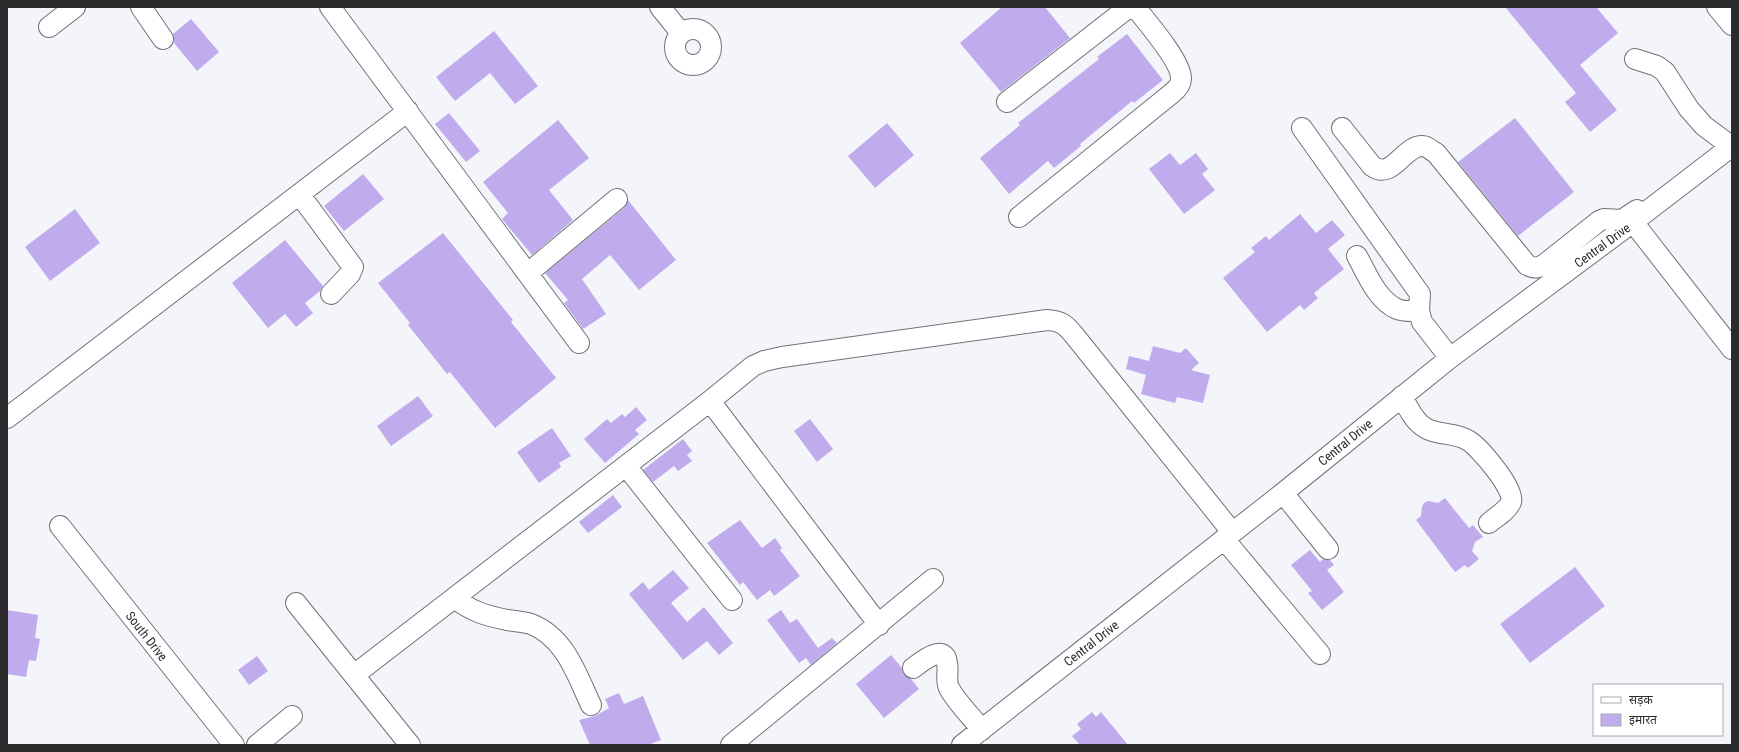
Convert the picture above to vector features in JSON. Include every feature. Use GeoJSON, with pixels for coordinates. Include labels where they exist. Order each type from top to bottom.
{"type":"FeatureCollection","features":[{"type":"Feature","properties":{"kind":"street"},"geometry":{"type":"LineString","coordinates":[[49,27],[75,7]]}},
{"type":"Feature","properties":{"kind":"street"},"geometry":{"type":"LineString","coordinates":[[141,7],[164,39]]}},
{"type":"Feature","properties":{"kind":"street"},"geometry":{"type":"LineString","coordinates":[[330,7],[579,342]]}},
{"type":"Feature","properties":{"kind":"street"},"geometry":{"type":"LineString","coordinates":[[660,7],[681,33]]}},
{"type":"Feature","properties":{"kind":"street"},"geometry":{"type":"LineString","coordinates":[[1007,102],[1129,7]]}},
{"type":"Feature","properties":{"kind":"street"},"geometry":{"type":"LineString","coordinates":[[1019,217],[1171,94],[1180,83],[1182,78],[1180,70],[1174,59],[1135,7]]}},
{"type":"Feature","properties":{"kind":"street"},"geometry":{"type":"LineString","coordinates":[[1717,7],[1732,25]]}},
{"type":"Feature","properties":{"kind":"street"},"geometry":{"type":"LineString","coordinates":[[1635,59],[1657,66],[1665,72],[1689,109],[1704,126],[1732,146]]}},
{"type":"Feature","properties":{"kind":"street"},"geometry":{"type":"LineString","coordinates":[[7,418],[408,111]]}},
{"type":"Feature","properties":{"kind":"street"},"geometry":{"type":"LineString","coordinates":[[1302,128],[1420,294],[1419,311],[1422,322],[1450,358]]}},
{"type":"Feature","properties":{"kind":"street"},"geometry":{"type":"LineString","coordinates":[[1342,128],[1372,166],[1377,170],[1386,169],[1416,148],[1423,146],[1436,153],[1527,265],[1533,268],[1538,268],[1545,264],[1600,221],[1604,219],[1622,220],[1652,199],[1659,202]]}},
{"type":"Feature","properties":{"kind":"street","name":"Central Drive"},"geometry":{"type":"LineString","coordinates":[[962,745],[1283,493],[1450,358],[1633,222],[1732,146]]}},
{"type":"Feature","properties":{"kind":"street"},"geometry":{"type":"LineString","coordinates":[[300,195],[353,267],[350,274],[331,294]]}},
{"type":"Feature","properties":{"kind":"street"},"geometry":{"type":"LineString","coordinates":[[528,273],[617,199]]}},
{"type":"Feature","properties":{"kind":"street"},"geometry":{"type":"LineString","coordinates":[[1633,222],[1732,349]]}},
{"type":"Feature","properties":{"kind":"street"},"geometry":{"type":"LineString","coordinates":[[1357,256],[1383,299],[1397,309],[1419,311]]}},
{"type":"Feature","properties":{"kind":"street"},"geometry":{"type":"LineString","coordinates":[[354,675],[710,401],[753,366],[764,361],[782,357],[1047,320],[1059,321],[1074,335],[1320,654]]}},
{"type":"Feature","properties":{"kind":"street"},"geometry":{"type":"LineString","coordinates":[[1402,396],[1410,412],[1420,424],[1432,432],[1469,440],[1483,454],[1510,490],[1512,497],[1511,502],[1507,508],[1489,523]]}},
{"type":"Feature","properties":{"kind":"street"},"geometry":{"type":"LineString","coordinates":[[710,401],[878,625]]}},
{"type":"Feature","properties":{"kind":"street"},"geometry":{"type":"LineString","coordinates":[[626,466],[732,600]]}},
{"type":"Feature","properties":{"kind":"street"},"geometry":{"type":"LineString","coordinates":[[1283,493],[1328,549]]}},
{"type":"Feature","properties":{"kind":"street","name":"South Drive"},"geometry":{"type":"LineString","coordinates":[[60,526],[234,745]]}},
{"type":"Feature","properties":{"kind":"street"},"geometry":{"type":"LineString","coordinates":[[731,745],[933,579]]}},
{"type":"Feature","properties":{"kind":"street"},"geometry":{"type":"LineString","coordinates":[[454,598],[469,609],[480,613],[530,624],[557,642],[572,664],[591,705]]}},
{"type":"Feature","properties":{"kind":"street"},"geometry":{"type":"LineString","coordinates":[[296,603],[410,745]]}},
{"type":"Feature","properties":{"kind":"street"},"geometry":{"type":"LineString","coordinates":[[913,668],[934,654],[940,654],[945,657],[948,661],[948,686],[982,730]]}},
{"type":"Feature","properties":{"kind":"street"},"geometry":{"type":"LineString","coordinates":[[257,745],[292,716]]}},
{"type":"Feature","properties":{"kind":"building"},"geometry":{"type":"Polygon","coordinates":[[[1002,7],[1045,7],[1070,38],[1001,92],[960,43],[1002,7]]]}},
{"type":"Feature","properties":{"kind":"building"},"geometry":{"type":"Polygon","coordinates":[[[1505,7],[1596,7],[1618,33],[1580,65],[1617,110],[1590,132],[1565,102],[1576,93],[1505,7]]]}},
{"type":"Feature","properties":{"kind":"building"},"geometry":{"type":"Polygon","coordinates":[[[191,19],[219,52],[197,71],[174,43],[173,34],[191,19]]]}},
{"type":"Feature","properties":{"kind":"building"},"geometry":{"type":"Polygon","coordinates":[[[494,31],[538,86],[515,104],[490,73],[455,101],[436,77],[494,31]]]}},
{"type":"Feature","properties":{"kind":"building"},"geometry":{"type":"Polygon","coordinates":[[[1127,34],[1163,80],[1134,103],[1132,101],[1080,144],[1081,146],[1054,168],[1048,161],[1009,194],[980,158],[1020,125],[1018,123],[1099,59],[1097,57],[1127,34]]]}},
{"type":"Feature","properties":{"kind":"building"},"geometry":{"type":"Polygon","coordinates":[[[449,113],[480,151],[466,162],[435,124],[449,113]]]}},
{"type":"Feature","properties":{"kind":"building"},"geometry":{"type":"Polygon","coordinates":[[[1515,118],[1574,192],[1518,236],[1458,162],[1515,118]]]}},
{"type":"Feature","properties":{"kind":"building"},"geometry":{"type":"Polygon","coordinates":[[[558,120],[589,158],[549,190],[573,220],[532,255],[502,219],[508,213],[483,182],[558,120]]]}},
{"type":"Feature","properties":{"kind":"building"},"geometry":{"type":"Polygon","coordinates":[[[887,123],[914,155],[875,188],[848,156],[887,123]]]}},
{"type":"Feature","properties":{"kind":"building"},"geometry":{"type":"Polygon","coordinates":[[[1170,153],[1180,165],[1196,153],[1208,169],[1202,174],[1215,190],[1184,214],[1149,169],[1170,153]]]}},
{"type":"Feature","properties":{"kind":"building"},"geometry":{"type":"Polygon","coordinates":[[[363,174],[384,199],[344,231],[324,206],[363,174]]]}},
{"type":"Feature","properties":{"kind":"building"},"geometry":{"type":"Polygon","coordinates":[[[628,200],[676,260],[639,290],[610,255],[582,279],[606,314],[583,329],[564,303],[568,300],[545,273],[624,208],[628,200]]]}},
{"type":"Feature","properties":{"kind":"building"},"geometry":{"type":"Polygon","coordinates":[[[75,209],[100,243],[50,281],[25,247],[75,209]]]}},
{"type":"Feature","properties":{"kind":"building"},"geometry":{"type":"Polygon","coordinates":[[[1300,214],[1316,233],[1332,220],[1345,235],[1328,249],[1344,269],[1314,293],[1318,298],[1304,310],[1300,305],[1267,332],[1223,278],[1255,252],[1251,248],[1266,236],[1269,240],[1300,214]]]}},
{"type":"Feature","properties":{"kind":"building"},"geometry":{"type":"Polygon","coordinates":[[[443,233],[513,320],[511,322],[556,378],[495,428],[450,372],[447,374],[408,325],[410,323],[378,283],[443,233]]]}},
{"type":"Feature","properties":{"kind":"building"},"geometry":{"type":"Polygon","coordinates":[[[285,240],[323,286],[320,291],[305,303],[313,313],[296,327],[285,314],[268,328],[232,283],[285,240]]]}},
{"type":"Feature","properties":{"kind":"building"},"geometry":{"type":"Polygon","coordinates":[[[1153,346],[1180,353],[1186,348],[1199,363],[1191,370],[1210,375],[1203,403],[1177,397],[1175,403],[1141,394],[1146,375],[1126,369],[1129,356],[1149,361],[1153,346]]]}},
{"type":"Feature","properties":{"kind":"building"},"geometry":{"type":"Polygon","coordinates":[[[418,396],[433,416],[391,446],[377,426],[418,396]]]}},
{"type":"Feature","properties":{"kind":"building"},"geometry":{"type":"Polygon","coordinates":[[[636,407],[647,420],[635,430],[639,434],[605,463],[584,439],[607,419],[611,423],[622,414],[625,417],[636,407]]]}},
{"type":"Feature","properties":{"kind":"building"},"geometry":{"type":"Polygon","coordinates":[[[810,419],[833,449],[817,462],[794,431],[810,419]]]}},
{"type":"Feature","properties":{"kind":"building"},"geometry":{"type":"Polygon","coordinates":[[[552,428],[571,456],[559,463],[561,467],[539,483],[517,452],[552,428]]]}},
{"type":"Feature","properties":{"kind":"building"},"geometry":{"type":"Polygon","coordinates":[[[683,439],[692,451],[687,455],[692,461],[678,471],[674,466],[653,482],[643,470],[683,439]]]}},
{"type":"Feature","properties":{"kind":"building"},"geometry":{"type":"Polygon","coordinates":[[[613,495],[622,507],[588,533],[579,522],[613,495]]]}},
{"type":"Feature","properties":{"kind":"building"},"geometry":{"type":"Polygon","coordinates":[[[1445,498],[1469,528],[1473,525],[1483,537],[1475,542],[1472,551],[1479,559],[1468,568],[1465,565],[1455,572],[1416,520],[1421,516],[1424,503],[1428,501],[1438,503],[1445,498]]]}},
{"type":"Feature","properties":{"kind":"building"},"geometry":{"type":"Polygon","coordinates":[[[740,520],[762,548],[775,538],[782,548],[780,550],[800,576],[774,596],[770,590],[757,600],[743,582],[740,585],[707,543],[740,520]]]}},
{"type":"Feature","properties":{"kind":"building"},"geometry":{"type":"Polygon","coordinates":[[[1310,550],[1320,562],[1323,559],[1330,560],[1334,565],[1327,570],[1344,592],[1322,610],[1308,593],[1312,591],[1291,565],[1310,550]]]}},
{"type":"Feature","properties":{"kind":"building"},"geometry":{"type":"Polygon","coordinates":[[[1575,567],[1605,606],[1530,663],[1500,624],[1575,567]]]}},
{"type":"Feature","properties":{"kind":"building"},"geometry":{"type":"Polygon","coordinates":[[[673,570],[689,588],[671,603],[687,622],[704,607],[733,643],[719,655],[707,641],[683,660],[629,594],[643,582],[649,590],[673,570]]]}},
{"type":"Feature","properties":{"kind":"building"},"geometry":{"type":"Polygon","coordinates":[[[7,610],[38,615],[35,638],[40,639],[36,661],[29,660],[26,677],[7,674],[7,610]]]}},
{"type":"Feature","properties":{"kind":"building"},"geometry":{"type":"Polygon","coordinates":[[[781,610],[790,623],[797,619],[818,648],[832,638],[837,643],[811,665],[806,658],[799,663],[767,620],[781,610]]]}},
{"type":"Feature","properties":{"kind":"building"},"geometry":{"type":"Polygon","coordinates":[[[891,655],[902,668],[904,675],[911,679],[919,689],[884,718],[856,684],[891,655]]]}},
{"type":"Feature","properties":{"kind":"building"},"geometry":{"type":"Polygon","coordinates":[[[257,656],[268,671],[249,685],[238,670],[257,656]]]}},
{"type":"Feature","properties":{"kind":"building"},"geometry":{"type":"Polygon","coordinates":[[[619,693],[624,704],[643,696],[661,740],[648,745],[590,745],[579,720],[595,716],[609,708],[605,699],[619,693]]]}},
{"type":"Feature","properties":{"kind":"building"},"geometry":{"type":"Polygon","coordinates":[[[1092,712],[1096,717],[1101,712],[1128,745],[1080,745],[1072,736],[1081,729],[1077,724],[1092,712]]]}}]}
